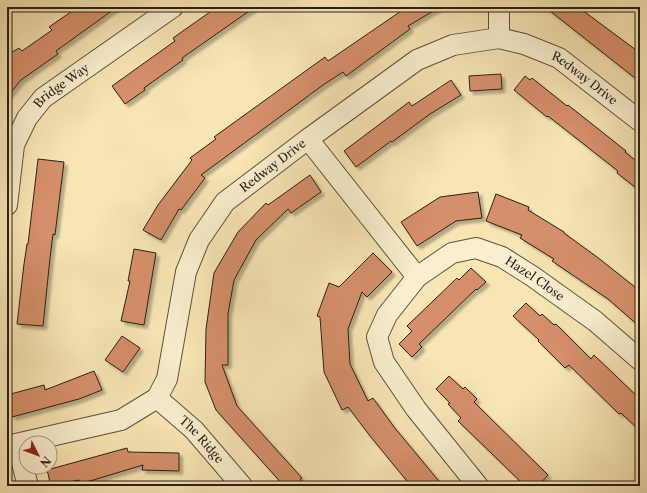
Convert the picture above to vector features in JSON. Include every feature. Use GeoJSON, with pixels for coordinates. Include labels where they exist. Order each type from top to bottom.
{"type":"FeatureCollection","features":[{"type":"Feature","properties":{"kind":"street","name":"Bridge Way"},"geometry":{"type":"LineString","coordinates":[[7,205],[14,145],[27,118],[43,98],[173,7]]}},
{"type":"Feature","properties":{"kind":"street"},"geometry":{"type":"LineString","coordinates":[[499,7],[499,38]]}},
{"type":"Feature","properties":{"kind":"street","name":"Redway Drive"},"geometry":{"type":"LineString","coordinates":[[157,398],[167,379],[186,272],[199,240],[225,202],[308,139],[417,60],[453,45],[499,38],[524,44],[559,58],[640,121]]}},
{"type":"Feature","properties":{"kind":"street"},"geometry":{"type":"LineString","coordinates":[[308,139],[417,277]]}},
{"type":"Feature","properties":{"kind":"street","name":"Hazel Close"},"geometry":{"type":"LineString","coordinates":[[478,486],[416,409],[384,362],[377,337],[387,315],[417,277],[452,253],[476,248],[502,257],[532,276],[595,321],[640,360]]}},
{"type":"Feature","properties":{"kind":"street"},"geometry":{"type":"LineString","coordinates":[[28,486],[12,445],[121,420],[157,398]]}},
{"type":"Feature","properties":{"kind":"street","name":"The Ridge"},"geometry":{"type":"LineString","coordinates":[[157,398],[194,430],[242,486]]}},
{"type":"Feature","properties":{"kind":"building"},"geometry":{"type":"Polygon","coordinates":[[[78,7],[117,7],[56,51],[58,54],[21,80],[7,97],[7,55],[19,48],[22,51],[52,30],[49,27],[78,7]]]}},
{"type":"Feature","properties":{"kind":"building"},"geometry":{"type":"Polygon","coordinates":[[[217,7],[255,7],[182,58],[183,60],[144,88],[145,90],[125,104],[112,86],[175,41],[173,38],[217,7]]]}},
{"type":"Feature","properties":{"kind":"building"},"geometry":{"type":"Polygon","coordinates":[[[407,7],[440,7],[408,26],[410,29],[346,76],[343,72],[323,85],[201,175],[205,178],[181,210],[179,209],[161,240],[143,230],[158,205],[192,160],[190,158],[216,139],[214,137],[325,57],[328,61],[407,7]]]}},
{"type":"Feature","properties":{"kind":"building"},"geometry":{"type":"Polygon","coordinates":[[[545,7],[578,7],[640,53],[640,82],[545,7]]]}},
{"type":"Feature","properties":{"kind":"building"},"geometry":{"type":"Polygon","coordinates":[[[501,74],[502,89],[470,91],[469,76],[501,74]]]}},
{"type":"Feature","properties":{"kind":"building"},"geometry":{"type":"Polygon","coordinates":[[[525,76],[530,80],[532,78],[567,106],[568,105],[640,164],[640,191],[617,173],[618,171],[514,90],[525,76]]]}},
{"type":"Feature","properties":{"kind":"building"},"geometry":{"type":"Polygon","coordinates":[[[451,80],[461,95],[430,114],[356,167],[344,151],[409,102],[412,106],[451,80]]]}},
{"type":"Feature","properties":{"kind":"building"},"geometry":{"type":"Polygon","coordinates":[[[38,159],[64,162],[55,235],[53,234],[43,326],[17,324],[38,159]]]}},
{"type":"Feature","properties":{"kind":"building"},"geometry":{"type":"Polygon","coordinates":[[[310,175],[321,192],[291,213],[288,209],[256,240],[234,280],[228,314],[228,365],[222,365],[237,406],[302,478],[300,479],[306,486],[284,486],[216,410],[205,382],[206,329],[214,273],[238,232],[266,203],[268,205],[310,175]]]}},
{"type":"Feature","properties":{"kind":"building"},"geometry":{"type":"Polygon","coordinates":[[[478,192],[482,218],[456,221],[417,246],[401,222],[440,197],[478,192]]]}},
{"type":"Feature","properties":{"kind":"building"},"geometry":{"type":"Polygon","coordinates":[[[496,194],[529,207],[528,210],[564,232],[640,291],[640,327],[608,299],[552,261],[554,259],[520,238],[522,235],[486,221],[496,194]]]}},
{"type":"Feature","properties":{"kind":"building"},"geometry":{"type":"Polygon","coordinates":[[[134,249],[156,253],[144,325],[121,321],[130,281],[128,281],[134,249]]]}},
{"type":"Feature","properties":{"kind":"building"},"geometry":{"type":"Polygon","coordinates":[[[373,253],[392,272],[367,297],[362,292],[348,329],[350,364],[368,401],[373,398],[394,427],[443,486],[411,486],[348,407],[342,410],[324,372],[320,317],[317,316],[329,283],[339,287],[373,253]]]}},
{"type":"Feature","properties":{"kind":"building"},"geometry":{"type":"Polygon","coordinates":[[[471,268],[486,282],[477,290],[476,289],[419,344],[422,347],[412,357],[399,344],[412,331],[407,326],[457,278],[459,280],[471,268]]]}},
{"type":"Feature","properties":{"kind":"building"},"geometry":{"type":"Polygon","coordinates":[[[526,303],[540,316],[542,314],[554,325],[556,324],[591,359],[594,355],[640,399],[640,431],[621,413],[619,414],[569,365],[565,368],[538,341],[539,340],[513,316],[526,303]]]}},
{"type":"Feature","properties":{"kind":"building"},"geometry":{"type":"Polygon","coordinates":[[[122,336],[140,348],[123,372],[105,360],[122,336]]]}},
{"type":"Feature","properties":{"kind":"building"},"geometry":{"type":"Polygon","coordinates":[[[94,371],[102,390],[79,399],[12,417],[7,395],[44,385],[45,390],[94,371]]]}},
{"type":"Feature","properties":{"kind":"building"},"geometry":{"type":"Polygon","coordinates":[[[449,376],[463,389],[465,387],[477,399],[474,402],[548,475],[538,486],[525,486],[458,421],[461,418],[448,404],[450,403],[436,389],[449,376]]]}},
{"type":"Feature","properties":{"kind":"building"},"geometry":{"type":"Polygon","coordinates":[[[127,448],[128,452],[179,453],[179,471],[142,470],[143,465],[80,484],[79,480],[51,486],[48,475],[58,475],[58,467],[127,448]]]}}]}
